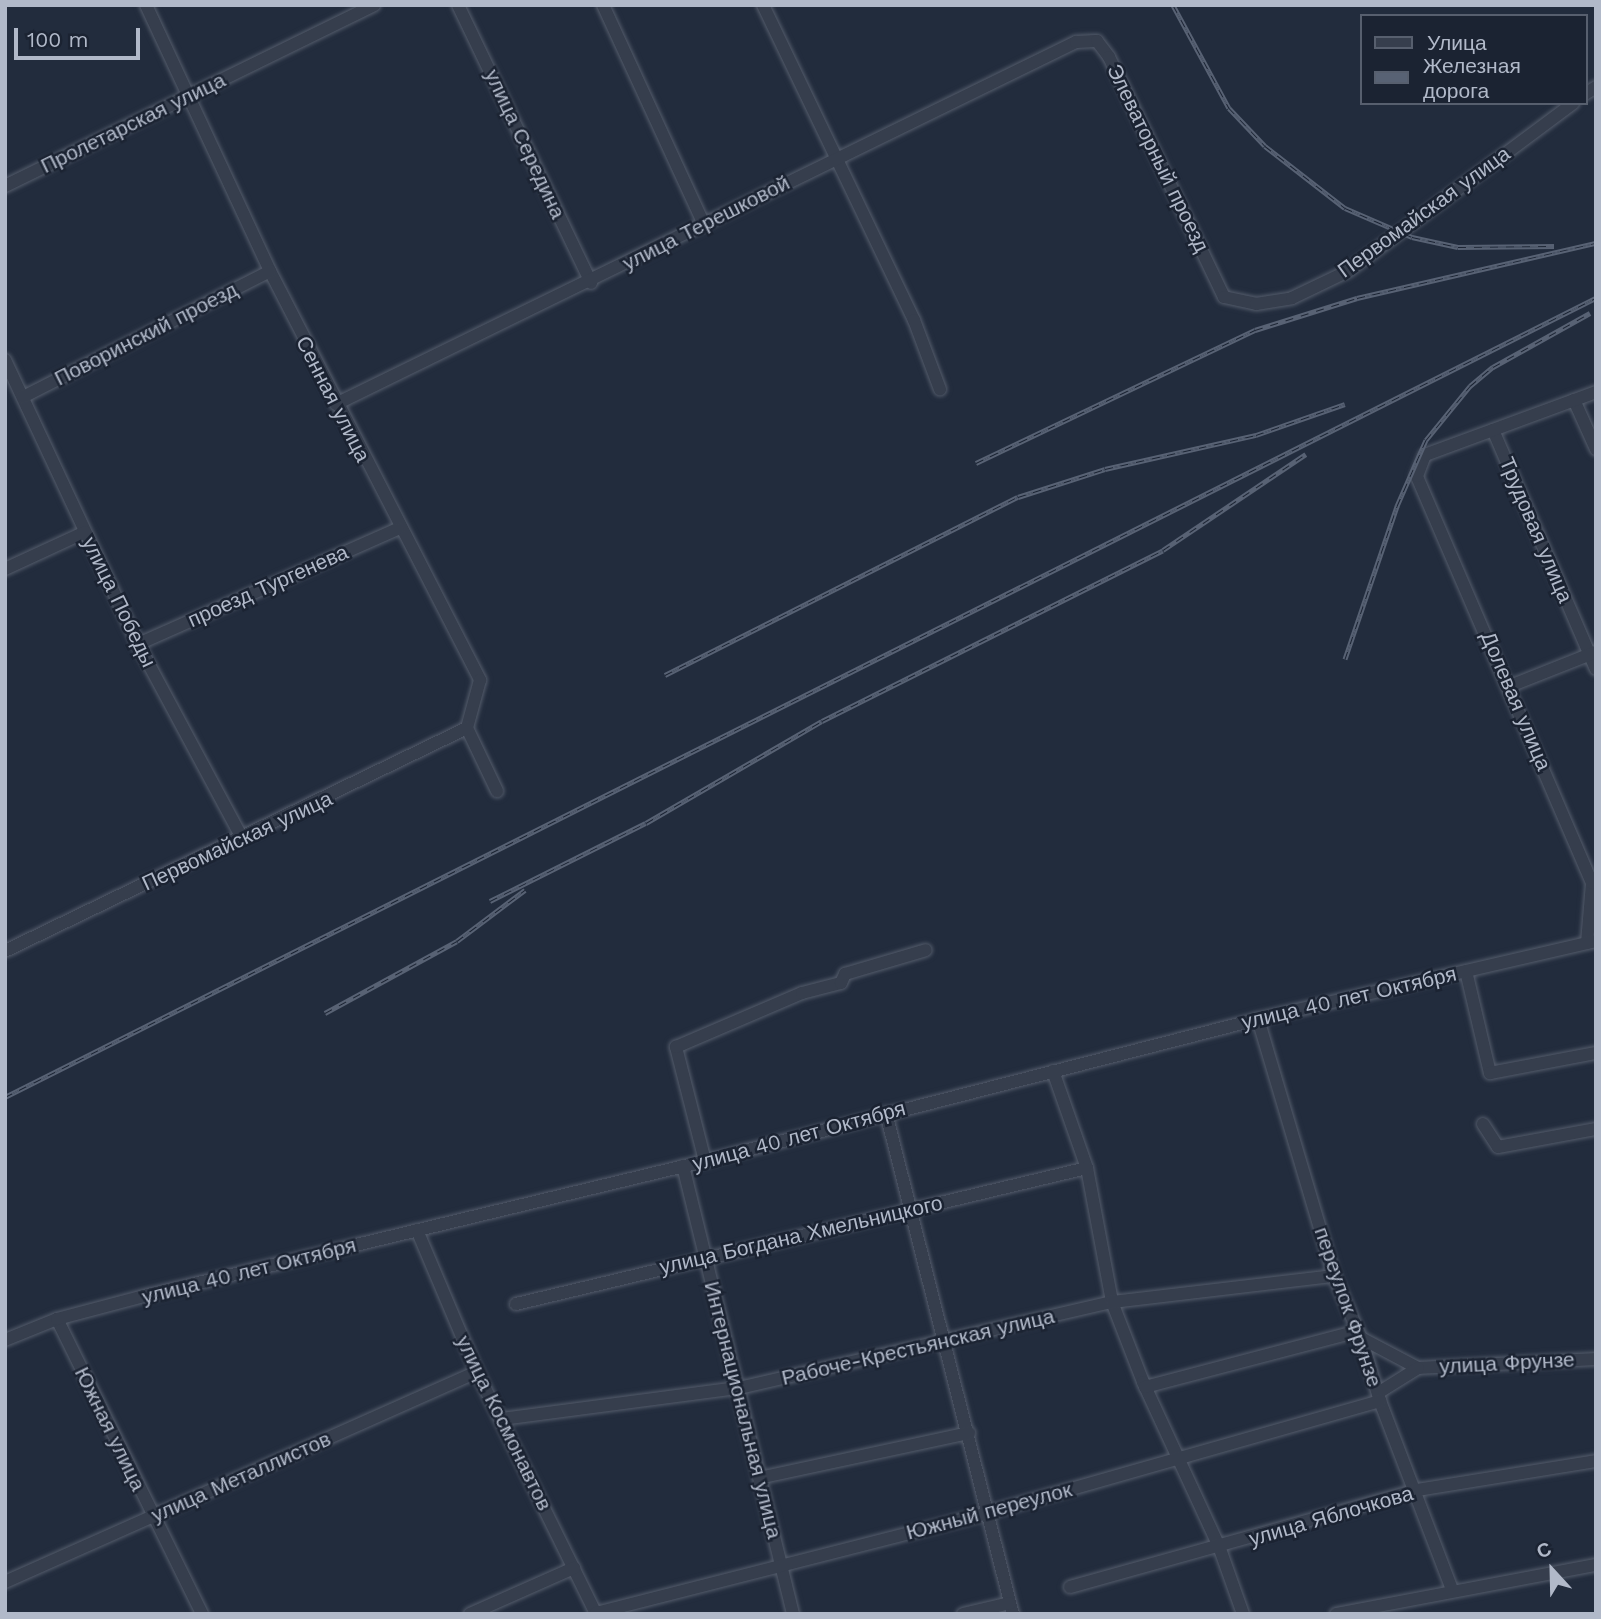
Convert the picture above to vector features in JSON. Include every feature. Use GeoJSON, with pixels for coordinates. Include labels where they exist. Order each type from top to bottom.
{"type":"FeatureCollection","features":[{"type":"Feature","properties":{"kind":"street","name":"Сенная улица"},"geometry":{"type":"LineString","coordinates":[[146,5],[191,95],[270,271],[398,529],[480,680],[467,728]]}},
{"type":"Feature","properties":{"kind":"street","name":"Пролетарская улица"},"geometry":{"type":"LineString","coordinates":[[5,186],[374,5]]}},
{"type":"Feature","properties":{"kind":"street","name":"улица Середина"},"geometry":{"type":"LineString","coordinates":[[458,5],[591,283]]}},
{"type":"Feature","properties":{"kind":"street"},"geometry":{"type":"LineString","coordinates":[[603,5],[704,225]]}},
{"type":"Feature","properties":{"kind":"street"},"geometry":{"type":"LineString","coordinates":[[763,5],[836,155],[940,389]]}},
{"type":"Feature","properties":{"kind":"street","name":"Элеваторный проезд"},"geometry":{"type":"LineString","coordinates":[[1076,42],[1097,41],[1109,57],[1224,296]]}},
{"type":"Feature","properties":{"kind":"street","name":"улица Терешковой"},"geometry":{"type":"LineString","coordinates":[[336,404],[591,283],[836,155],[1076,42]]}},
{"type":"Feature","properties":{"kind":"street","name":"Первомайская улица"},"geometry":{"type":"LineString","coordinates":[[1224,296],[1256,304],[1292,298],[1348,271],[1570,105]]}},
{"type":"Feature","properties":{"kind":"street","name":"Поворинский проезд"},"geometry":{"type":"LineString","coordinates":[[23,397],[270,271]]}},
{"type":"Feature","properties":{"kind":"street","name":"улица Победы"},"geometry":{"type":"LineString","coordinates":[[5,360],[138,643],[242,838]]}},
{"type":"Feature","properties":{"kind":"street"},"geometry":{"type":"LineString","coordinates":[[1493,430],[1596,392]]}},
{"type":"Feature","properties":{"kind":"street"},"geometry":{"type":"LineString","coordinates":[[1574,400],[1596,449]]}},
{"type":"Feature","properties":{"kind":"street","name":"Долевая улица"},"geometry":{"type":"LineString","coordinates":[[1493,430],[1425,455],[1418,464],[1417,476],[1594,883],[1592,942]]}},
{"type":"Feature","properties":{"kind":"street","name":"Трудовая улица"},"geometry":{"type":"LineString","coordinates":[[1493,430],[1593,653],[1596,669]]}},
{"type":"Feature","properties":{"kind":"street","name":"проезд Тургенева"},"geometry":{"type":"LineString","coordinates":[[138,643],[398,529]]}},
{"type":"Feature","properties":{"kind":"street"},"geometry":{"type":"LineString","coordinates":[[5,569],[85,532]]}},
{"type":"Feature","properties":{"kind":"street"},"geometry":{"type":"LineString","coordinates":[[1510,686],[1593,653]]}},
{"type":"Feature","properties":{"kind":"street"},"geometry":{"type":"LineString","coordinates":[[467,728],[496,790]]}},
{"type":"Feature","properties":{"kind":"street","name":"Первомайская улица"},"geometry":{"type":"LineString","coordinates":[[5,951],[467,728]]}},
{"type":"Feature","properties":{"kind":"street","name":"улица 40 лет Октября"},"geometry":{"type":"LineString","coordinates":[[5,1340],[57,1319],[705,1161],[1258,1019],[1592,942]]}},
{"type":"Feature","properties":{"kind":"street"},"geometry":{"type":"LineString","coordinates":[[705,1161],[676,1047],[802,993],[841,983],[845,974],[926,950]]}},
{"type":"Feature","properties":{"kind":"street"},"geometry":{"type":"LineString","coordinates":[[1466,971],[1490,1073],[1596,1053]]}},
{"type":"Feature","properties":{"kind":"street","name":"переулок Фрунзе"},"geometry":{"type":"LineString","coordinates":[[1258,1019],[1334,1276],[1360,1334],[1379,1397],[1417,1490],[1452,1590]]}},
{"type":"Feature","properties":{"kind":"street"},"geometry":{"type":"LineString","coordinates":[[1053,1071],[1087,1168],[1112,1302],[1145,1387],[1220,1549],[1243,1614]]}},
{"type":"Feature","properties":{"kind":"street"},"geometry":{"type":"LineString","coordinates":[[886,1113],[909,1210],[947,1341],[1011,1608],[963,1614]]}},
{"type":"Feature","properties":{"kind":"street"},"geometry":{"type":"LineString","coordinates":[[1483,1124],[1498,1147],[1596,1129]]}},
{"type":"Feature","properties":{"kind":"street","name":"Интернациональная улица"},"geometry":{"type":"LineString","coordinates":[[683,1166],[793,1614]]}},
{"type":"Feature","properties":{"kind":"street","name":"улица Богдана Хмельницкого"},"geometry":{"type":"LineString","coordinates":[[516,1304],[706,1256],[1087,1168]]}},
{"type":"Feature","properties":{"kind":"street","name":"улица Космонавтов"},"geometry":{"type":"LineString","coordinates":[[417,1230],[477,1372],[596,1613]]}},
{"type":"Feature","properties":{"kind":"street","name":"Рабоче-Крестьянская улица"},"geometry":{"type":"LineString","coordinates":[[502,1419],[739,1388],[1112,1302],[1334,1276]]}},
{"type":"Feature","properties":{"kind":"street","name":"Южная улица"},"geometry":{"type":"LineString","coordinates":[[57,1319],[202,1614]]}},
{"type":"Feature","properties":{"kind":"street"},"geometry":{"type":"LineString","coordinates":[[1145,1387],[1360,1334]]}},
{"type":"Feature","properties":{"kind":"street","name":"улица Фрунзе"},"geometry":{"type":"LineString","coordinates":[[1360,1334],[1418,1367],[1596,1359]]}},
{"type":"Feature","properties":{"kind":"street","name":"улица Фрунзе"},"geometry":{"type":"LineString","coordinates":[[1379,1397],[1418,1367]]}},
{"type":"Feature","properties":{"kind":"street","name":"улица Металлистов"},"geometry":{"type":"LineString","coordinates":[[5,1582],[477,1372]]}},
{"type":"Feature","properties":{"kind":"street","name":"Южный переулок"},"geometry":{"type":"LineString","coordinates":[[596,1613],[987,1514],[1379,1397]]}},
{"type":"Feature","properties":{"kind":"street"},"geometry":{"type":"LineString","coordinates":[[758,1478],[969,1433]]}},
{"type":"Feature","properties":{"kind":"street","name":"улица Яблочкова"},"geometry":{"type":"LineString","coordinates":[[1070,1587],[1220,1549],[1417,1490],[1596,1461]]}},
{"type":"Feature","properties":{"kind":"street"},"geometry":{"type":"LineString","coordinates":[[1336,1614],[1452,1590],[1596,1565]]}},
{"type":"Feature","properties":{"kind":"street"},"geometry":{"type":"LineString","coordinates":[[470,1614],[574,1568]]}},
{"type":"Feature","properties":{"kind":"railway"},"geometry":{"type":"LineString","coordinates":[[1173,5],[1229,108],[1265,146],[1345,208],[1412,237],[1458,247],[1554,246]]}},
{"type":"Feature","properties":{"kind":"railway"},"geometry":{"type":"LineString","coordinates":[[976,463],[1255,330],[1357,298],[1596,243]]}},
{"type":"Feature","properties":{"kind":"railway"},"geometry":{"type":"LineString","coordinates":[[5,1097],[1596,298]]}},
{"type":"Feature","properties":{"kind":"railway"},"geometry":{"type":"LineString","coordinates":[[1345,659],[1397,506],[1426,440],[1470,386],[1493,367],[1590,313]]}},
{"type":"Feature","properties":{"kind":"railway"},"geometry":{"type":"LineString","coordinates":[[665,675],[1018,497],[1105,469],[1256,435],[1345,404]]}},
{"type":"Feature","properties":{"kind":"railway"},"geometry":{"type":"LineString","coordinates":[[490,901],[646,823],[822,721],[1163,550],[1306,454]]}},
{"type":"Feature","properties":{"kind":"railway"},"geometry":{"type":"LineString","coordinates":[[325,1013],[457,941],[525,890]]}}]}
